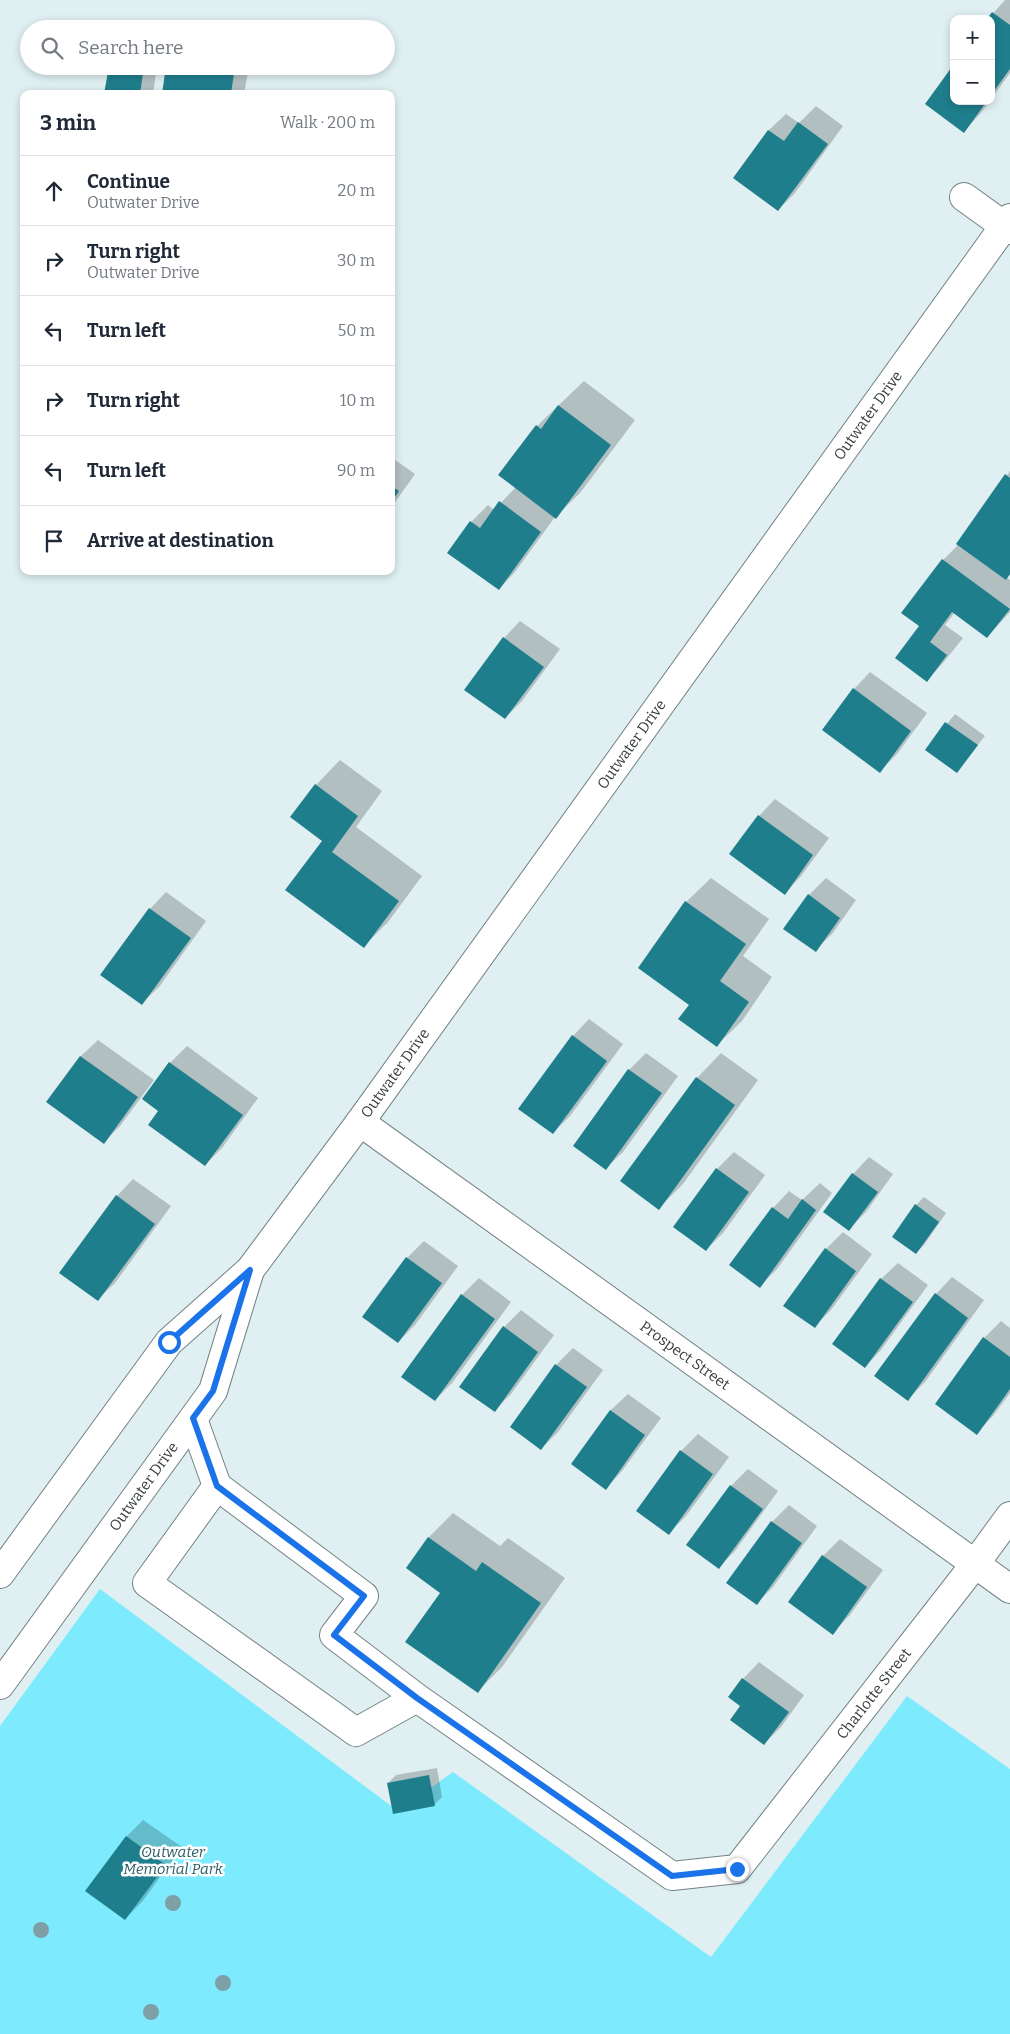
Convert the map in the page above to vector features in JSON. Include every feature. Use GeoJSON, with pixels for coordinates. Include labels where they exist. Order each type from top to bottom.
{"type":"FeatureCollection","features":[{"type":"Feature","properties":{"kind":"street"},"geometry":{"type":"LineString","coordinates":[[964,197],[1008,225]]}},
{"type":"Feature","properties":{"kind":"street","name":"Outwater Drive"},"geometry":{"type":"LineString","coordinates":[[0,1574],[169,1342],[250,1270],[360,1122],[1008,225]]}},
{"type":"Feature","properties":{"kind":"street","name":"Prospect Street"},"geometry":{"type":"LineString","coordinates":[[360,1122],[1010,1589]]}},
{"type":"Feature","properties":{"kind":"street","name":"Outwater Drive"},"geometry":{"type":"LineString","coordinates":[[0,1685],[213,1391],[250,1270]]}},
{"type":"Feature","properties":{"kind":"street"},"geometry":{"type":"LineString","coordinates":[[193,1418],[217,1486],[364,1596],[334,1635],[417,1698],[356,1732],[146,1584],[217,1486]]}},
{"type":"Feature","properties":{"kind":"street","name":"Charlotte Street"},"geometry":{"type":"LineString","coordinates":[[417,1698],[672,1876],[737,1869],[975,1564],[1010,1516]]}},
{"type":"Feature","properties":{"kind":"green space","name":"Outwater Memorial Park"},"geometry":{"type":"Polygon","coordinates":[[[100,1589],[398,1811],[453,1772],[711,1957],[907,1696],[1010,1769],[1010,2034],[0,2034],[0,1726],[100,1589]]]}},
{"type":"Feature","properties":{"kind":"building"},"geometry":{"type":"Polygon","coordinates":[[[992,12],[1010,25],[1010,69],[995,90],[995,15],[990,15],[992,12]]]}},
{"type":"Feature","properties":{"kind":"building"},"geometry":{"type":"Polygon","coordinates":[[[950,70],[950,105],[984,105],[964,133],[925,104],[950,70]]]}},
{"type":"Feature","properties":{"kind":"building"},"geometry":{"type":"Polygon","coordinates":[[[107,75],[143,75],[141,90],[105,90],[107,75]]]}},
{"type":"Feature","properties":{"kind":"building"},"geometry":{"type":"Polygon","coordinates":[[[165,75],[234,75],[232,90],[163,90],[165,75]]]}},
{"type":"Feature","properties":{"kind":"building"},"geometry":{"type":"Polygon","coordinates":[[[798,122],[828,144],[778,211],[733,178],[768,130],[784,141],[798,122]]]}},
{"type":"Feature","properties":{"kind":"building"},"geometry":{"type":"Polygon","coordinates":[[[558,405],[611,445],[556,519],[498,475],[536,425],[541,429],[558,405]]]}},
{"type":"Feature","properties":{"kind":"building"},"geometry":{"type":"Polygon","coordinates":[[[1005,474],[1010,478],[1010,574],[1006,580],[956,544],[1005,474]]]}},
{"type":"Feature","properties":{"kind":"building"},"geometry":{"type":"Polygon","coordinates":[[[395,488],[399,491],[395,497],[395,488]]]}},
{"type":"Feature","properties":{"kind":"building"},"geometry":{"type":"Polygon","coordinates":[[[499,501],[541,532],[499,590],[447,553],[470,521],[480,528],[499,501]]]}},
{"type":"Feature","properties":{"kind":"building"},"geometry":{"type":"Polygon","coordinates":[[[942,559],[1010,609],[987,638],[952,612],[930,642],[947,655],[927,682],[895,658],[919,626],[901,613],[942,559]]]}},
{"type":"Feature","properties":{"kind":"building"},"geometry":{"type":"Polygon","coordinates":[[[503,637],[544,667],[505,719],[464,690],[503,637]]]}},
{"type":"Feature","properties":{"kind":"building"},"geometry":{"type":"Polygon","coordinates":[[[853,688],[911,731],[880,773],[822,730],[853,688]]]}},
{"type":"Feature","properties":{"kind":"building"},"geometry":{"type":"Polygon","coordinates":[[[945,722],[978,745],[957,773],[925,750],[945,722]]]}},
{"type":"Feature","properties":{"kind":"building"},"geometry":{"type":"Polygon","coordinates":[[[315,784],[358,816],[332,852],[399,901],[364,948],[285,890],[322,841],[290,817],[315,784]]]}},
{"type":"Feature","properties":{"kind":"building"},"geometry":{"type":"Polygon","coordinates":[[[758,815],[813,855],[785,895],[729,854],[758,815]]]}},
{"type":"Feature","properties":{"kind":"building"},"geometry":{"type":"Polygon","coordinates":[[[808,894],[840,918],[816,952],[783,929],[808,894]]]}},
{"type":"Feature","properties":{"kind":"building"},"geometry":{"type":"Polygon","coordinates":[[[685,901],[746,944],[720,981],[749,1002],[717,1047],[678,1019],[689,1005],[638,968],[685,901]]]}},
{"type":"Feature","properties":{"kind":"building"},"geometry":{"type":"Polygon","coordinates":[[[149,908],[191,938],[142,1005],[100,975],[149,908]]]}},
{"type":"Feature","properties":{"kind":"building"},"geometry":{"type":"Polygon","coordinates":[[[572,1035],[607,1061],[553,1134],[518,1109],[572,1035]]]}},
{"type":"Feature","properties":{"kind":"building"},"geometry":{"type":"Polygon","coordinates":[[[80,1056],[138,1097],[104,1144],[46,1102],[80,1056]]]}},
{"type":"Feature","properties":{"kind":"building"},"geometry":{"type":"Polygon","coordinates":[[[169,1062],[243,1115],[205,1166],[148,1125],[158,1111],[142,1099],[169,1062]]]}},
{"type":"Feature","properties":{"kind":"building"},"geometry":{"type":"Polygon","coordinates":[[[628,1069],[662,1093],[606,1170],[573,1146],[628,1069]]]}},
{"type":"Feature","properties":{"kind":"building"},"geometry":{"type":"Polygon","coordinates":[[[696,1077],[735,1105],[659,1210],[620,1181],[696,1077]]]}},
{"type":"Feature","properties":{"kind":"building"},"geometry":{"type":"Polygon","coordinates":[[[716,1168],[749,1192],[706,1251],[673,1227],[716,1168]]]}},
{"type":"Feature","properties":{"kind":"building"},"geometry":{"type":"Polygon","coordinates":[[[852,1173],[878,1192],[849,1231],[823,1212],[852,1173]]]}},
{"type":"Feature","properties":{"kind":"building"},"geometry":{"type":"Polygon","coordinates":[[[116,1195],[155,1224],[98,1301],[59,1273],[116,1195]]]}},
{"type":"Feature","properties":{"kind":"building"},"geometry":{"type":"Polygon","coordinates":[[[802,1199],[816,1210],[760,1288],[729,1265],[772,1207],[788,1219],[802,1199]]]}},
{"type":"Feature","properties":{"kind":"building"},"geometry":{"type":"Polygon","coordinates":[[[915,1204],[939,1222],[916,1254],[892,1237],[915,1204]]]}},
{"type":"Feature","properties":{"kind":"building"},"geometry":{"type":"Polygon","coordinates":[[[825,1248],[856,1271],[815,1328],[783,1306],[825,1248]]]}},
{"type":"Feature","properties":{"kind":"building"},"geometry":{"type":"Polygon","coordinates":[[[406,1257],[442,1283],[398,1343],[362,1317],[406,1257]]]}},
{"type":"Feature","properties":{"kind":"building"},"geometry":{"type":"Polygon","coordinates":[[[880,1278],[913,1302],[865,1368],[832,1344],[880,1278]]]}},
{"type":"Feature","properties":{"kind":"building"},"geometry":{"type":"Polygon","coordinates":[[[935,1293],[968,1318],[908,1401],[874,1376],[935,1293]]]}},
{"type":"Feature","properties":{"kind":"building"},"geometry":{"type":"Polygon","coordinates":[[[461,1294],[495,1319],[435,1401],[401,1377],[461,1294]]]}},
{"type":"Feature","properties":{"kind":"building"},"geometry":{"type":"Polygon","coordinates":[[[503,1326],[538,1352],[495,1412],[459,1387],[503,1326]]]}},
{"type":"Feature","properties":{"kind":"building"},"geometry":{"type":"Polygon","coordinates":[[[983,1337],[1010,1357],[1010,1389],[977,1435],[935,1404],[983,1337]]]}},
{"type":"Feature","properties":{"kind":"building"},"geometry":{"type":"Polygon","coordinates":[[[555,1364],[587,1387],[541,1450],[510,1427],[555,1364]]]}},
{"type":"Feature","properties":{"kind":"building"},"geometry":{"type":"Polygon","coordinates":[[[610,1410],[645,1435],[606,1490],[571,1464],[610,1410]]]}},
{"type":"Feature","properties":{"kind":"building"},"geometry":{"type":"Polygon","coordinates":[[[680,1450],[713,1474],[669,1535],[636,1511],[680,1450]]]}},
{"type":"Feature","properties":{"kind":"building"},"geometry":{"type":"Polygon","coordinates":[[[730,1485],[763,1509],[719,1569],[686,1545],[730,1485]]]}},
{"type":"Feature","properties":{"kind":"building"},"geometry":{"type":"Polygon","coordinates":[[[771,1521],[802,1543],[757,1605],[726,1583],[771,1521]]]}},
{"type":"Feature","properties":{"kind":"building"},"geometry":{"type":"Polygon","coordinates":[[[428,1537],[476,1571],[482,1562],[541,1603],[478,1693],[405,1642],[440,1593],[406,1568],[428,1537]]]}},
{"type":"Feature","properties":{"kind":"building"},"geometry":{"type":"Polygon","coordinates":[[[822,1555],[867,1587],[833,1635],[788,1602],[822,1555]]]}},
{"type":"Feature","properties":{"kind":"building"},"geometry":{"type":"Polygon","coordinates":[[[742,1678],[789,1712],[764,1745],[730,1720],[740,1706],[728,1697],[742,1678]]]}},
{"type":"Feature","properties":{"kind":"building"},"geometry":{"type":"Polygon","coordinates":[[[429,1775],[435,1806],[393,1814],[387,1783],[429,1775]]]}},
{"type":"Feature","properties":{"kind":"building"},"geometry":{"type":"Polygon","coordinates":[[[126,1836],[166,1865],[125,1920],[85,1891],[126,1836]]]}},
{"type":"Feature","properties":{"kind":"route"},"geometry":{"type":"LineString","coordinates":[[169,1342],[250,1270],[213,1391],[193,1418],[217,1486],[364,1596],[334,1635],[417,1698],[672,1876],[737,1869]]}}]}
